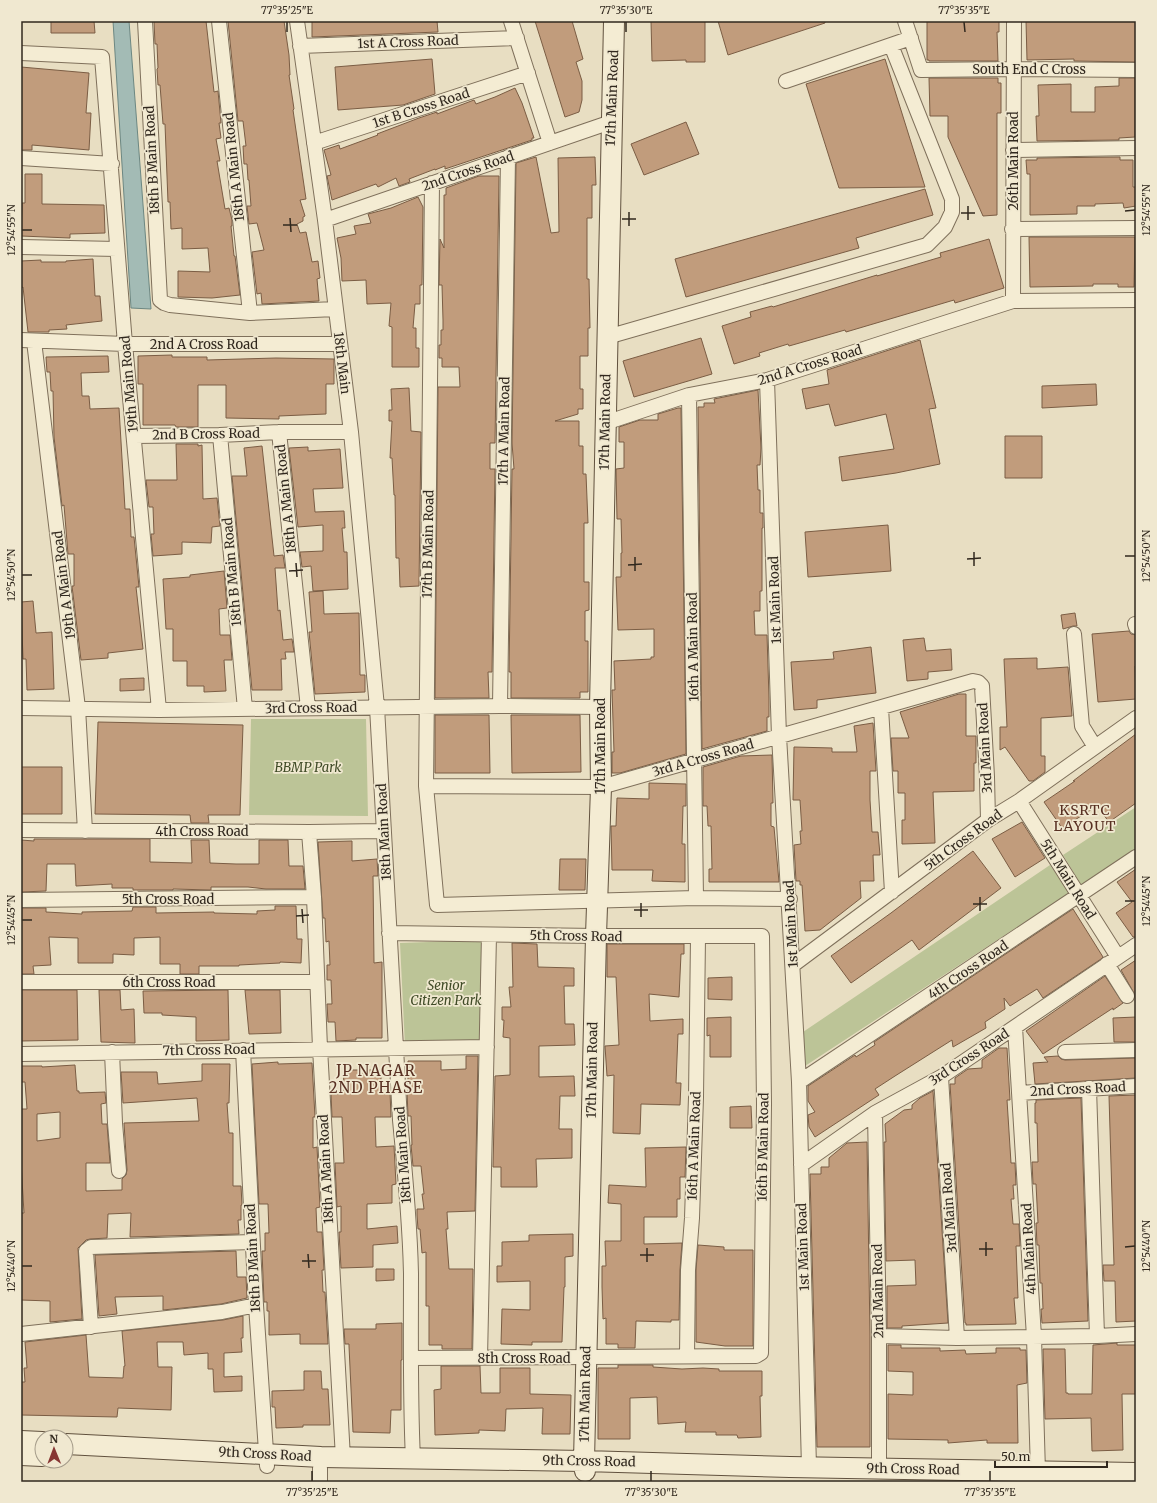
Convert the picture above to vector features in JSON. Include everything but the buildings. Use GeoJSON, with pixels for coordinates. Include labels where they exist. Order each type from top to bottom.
{"type":"FeatureCollection","features":[{"type":"Feature","properties":{"kind":"main road","name":"17th Main Road"},"geometry":{"type":"LineString","coordinates":[[584,1466],[585,1358],[601,787],[600,707],[614,21]]}},
{"type":"Feature","properties":{"kind":"main road"},"geometry":{"type":"LineString","coordinates":[[21,1441],[34,1442]]}},
{"type":"Feature","properties":{"kind":"main road","name":"9th Cross Road"},"geometry":{"type":"LineString","coordinates":[[74,1445],[267,1461],[320,1475],[584,1466],[715,1479],[977,1482]]}},
{"type":"Feature","properties":{"kind":"main road"},"geometry":{"type":"LineString","coordinates":[[21,1455],[34,1456]]}},
{"type":"Feature","properties":{"kind":"main road","name":"9th Cross Road"},"geometry":{"type":"LineString","coordinates":[[74,1457],[267,1461],[342,1458],[413,1459],[584,1466],[809,1467],[1136,1473]]}},
{"type":"Feature","properties":{"kind":"street","name":"18th B Main Road"},"geometry":{"type":"LineString","coordinates":[[145,21],[160,300],[170,305],[250,313]]}},
{"type":"Feature","properties":{"kind":"street","name":"18th A Main Road"},"geometry":{"type":"LineString","coordinates":[[219,21],[250,313]]}},
{"type":"Feature","properties":{"kind":"street","name":"18th Main"},"geometry":{"type":"LineString","coordinates":[[297,21],[325,220],[351,432],[377,707]]}},
{"type":"Feature","properties":{"kind":"street"},"geometry":{"type":"LineString","coordinates":[[511,21],[550,143]]}},
{"type":"Feature","properties":{"kind":"street"},"geometry":{"type":"LineString","coordinates":[[786,82],[911,38],[905,21]]}},
{"type":"Feature","properties":{"kind":"street","name":"26th Main Road"},"geometry":{"type":"LineString","coordinates":[[1013,301],[1012,229],[1014,21]]}},
{"type":"Feature","properties":{"kind":"street","name":"1st A Cross Road"},"geometry":{"type":"LineString","coordinates":[[300,46],[516,38]]}},
{"type":"Feature","properties":{"kind":"street","name":"South End C Cross"},"geometry":{"type":"LineString","coordinates":[[911,38],[921,70],[1136,70]]}},
{"type":"Feature","properties":{"kind":"street"},"geometry":{"type":"LineString","coordinates":[[607,337],[927,245],[945,227],[952,212],[952,199],[892,45]]}},
{"type":"Feature","properties":{"kind":"street","name":"19th Main Road"},"geometry":{"type":"LineString","coordinates":[[21,53],[102,57],[112,164],[125,344],[159,710]]}},
{"type":"Feature","properties":{"kind":"street","name":"1st B Cross Road"},"geometry":{"type":"LineString","coordinates":[[314,143],[528,73]]}},
{"type":"Feature","properties":{"kind":"street","name":"2nd Cross Road"},"geometry":{"type":"LineString","coordinates":[[325,220],[611,122]]}},
{"type":"Feature","properties":{"kind":"street"},"geometry":{"type":"LineString","coordinates":[[1013,150],[1136,148]]}},
{"type":"Feature","properties":{"kind":"street","name":"17th A Main Road"},"geometry":{"type":"LineString","coordinates":[[500,706],[508,157]]}},
{"type":"Feature","properties":{"kind":"street"},"geometry":{"type":"LineString","coordinates":[[21,158],[112,164]]}},
{"type":"Feature","properties":{"kind":"street","name":"17th B Main Road"},"geometry":{"type":"LineString","coordinates":[[432,183],[426,786],[436,905],[597,900]]}},
{"type":"Feature","properties":{"kind":"street"},"geometry":{"type":"LineString","coordinates":[[1012,229],[1136,228]]}},
{"type":"Feature","properties":{"kind":"street"},"geometry":{"type":"LineString","coordinates":[[21,247],[117,248]]}},
{"type":"Feature","properties":{"kind":"street","name":"2nd A Cross Road"},"geometry":{"type":"LineString","coordinates":[[605,423],[689,395],[767,380],[1013,301],[1136,300]]}},
{"type":"Feature","properties":{"kind":"street"},"geometry":{"type":"LineString","coordinates":[[250,313],[335,309]]}},
{"type":"Feature","properties":{"kind":"street","name":"2nd A Cross Road"},"geometry":{"type":"LineString","coordinates":[[28,341],[125,344],[340,344]]}},
{"type":"Feature","properties":{"kind":"street","name":"19th A Main Road"},"geometry":{"type":"LineString","coordinates":[[28,341],[78,708],[85,831]]}},
{"type":"Feature","properties":{"kind":"street","name":"1st Main Road"},"geometry":{"type":"LineString","coordinates":[[767,380],[779,736],[790,899],[799,1082],[809,1467]]}},
{"type":"Feature","properties":{"kind":"street","name":"16th A Main Road"},"geometry":{"type":"LineString","coordinates":[[689,395],[696,898]]}},
{"type":"Feature","properties":{"kind":"street","name":"18th A Main Road"},"geometry":{"type":"LineString","coordinates":[[279,432],[308,708]]}},
{"type":"Feature","properties":{"kind":"street","name":"2nd B Cross Road"},"geometry":{"type":"LineString","coordinates":[[134,436],[220,435],[279,432],[351,432]]}},
{"type":"Feature","properties":{"kind":"street","name":"18th B Main Road"},"geometry":{"type":"LineString","coordinates":[[220,435],[245,709]]}},
{"type":"Feature","properties":{"kind":"street"},"geometry":{"type":"LineString","coordinates":[[1074,634],[1082,726],[1095,747]]}},
{"type":"Feature","properties":{"kind":"street","name":"3rd A Cross Road"},"geometry":{"type":"LineString","coordinates":[[426,786],[601,787],[973,681]]}},
{"type":"Feature","properties":{"kind":"street","name":"3rd Main Road"},"geometry":{"type":"LineString","coordinates":[[973,681],[978,682],[982,686],[988,820]]}},
{"type":"Feature","properties":{"kind":"street","name":"3rd Cross Road"},"geometry":{"type":"LineString","coordinates":[[21,708],[159,710],[500,706],[600,707]]}},
{"type":"Feature","properties":{"kind":"street","name":"18th Main Road"},"geometry":{"type":"LineString","coordinates":[[377,707],[400,1120],[406,1180],[410,1274],[410,1410],[413,1459]]}},
{"type":"Feature","properties":{"kind":"street"},"geometry":{"type":"LineString","coordinates":[[881,708],[892,892]]}},
{"type":"Feature","properties":{"kind":"street","name":"5th Cross Road"},"geometry":{"type":"LineString","coordinates":[[793,966],[988,820],[1019,801],[1136,718]]}},
{"type":"Feature","properties":{"kind":"street","name":"5th Main Road"},"geometry":{"type":"LineString","coordinates":[[1019,801],[1079,896],[1112,961],[1127,996]]}},
{"type":"Feature","properties":{"kind":"street","name":"4th Cross Road"},"geometry":{"type":"LineString","coordinates":[[21,830],[309,832],[383,831]]}},
{"type":"Feature","properties":{"kind":"street","name":"18th A Main Road"},"geometry":{"type":"LineString","coordinates":[[309,832],[314,898],[316,982],[342,1458]]}},
{"type":"Feature","properties":{"kind":"street","name":"4th Cross Road"},"geometry":{"type":"LineString","coordinates":[[799,1082],[1136,857]]}},
{"type":"Feature","properties":{"kind":"street","name":"5th Cross Road"},"geometry":{"type":"LineString","coordinates":[[21,900],[314,898]]}},
{"type":"Feature","properties":{"kind":"street"},"geometry":{"type":"LineString","coordinates":[[597,900],[696,898],[790,899]]}},
{"type":"Feature","properties":{"kind":"street","name":"5th Cross Road"},"geometry":{"type":"LineString","coordinates":[[389,933],[698,937],[762,936]]}},
{"type":"Feature","properties":{"kind":"street"},"geometry":{"type":"LineString","coordinates":[[480,1358],[489,935]]}},
{"type":"Feature","properties":{"kind":"street","name":"16th B Main Road"},"geometry":{"type":"LineString","coordinates":[[756,1356],[761,1351],[764,1104],[762,936]]}},
{"type":"Feature","properties":{"kind":"street","name":"16th A Main Road"},"geometry":{"type":"LineString","coordinates":[[687,1356],[688,1270],[692,1218],[696,1097],[698,937]]}},
{"type":"Feature","properties":{"kind":"street","name":"3rd Cross Road"},"geometry":{"type":"LineString","coordinates":[[801,1166],[876,1113],[941,1078],[1136,945]]}},
{"type":"Feature","properties":{"kind":"street","name":"6th Cross Road"},"geometry":{"type":"LineString","coordinates":[[21,982],[316,982]]}},
{"type":"Feature","properties":{"kind":"street","name":"4th Main Road"},"geometry":{"type":"LineString","coordinates":[[1015,1027],[1034,1337],[1038,1472]]}},
{"type":"Feature","properties":{"kind":"street","name":"7th Cross Road"},"geometry":{"type":"LineString","coordinates":[[21,1054],[320,1048],[487,1047]]}},
{"type":"Feature","properties":{"kind":"street","name":"18th B Main Road"},"geometry":{"type":"LineString","coordinates":[[243,1050],[252,1242],[267,1461]]}},
{"type":"Feature","properties":{"kind":"street"},"geometry":{"type":"LineString","coordinates":[[1065,1052],[1136,1050]]}},
{"type":"Feature","properties":{"kind":"street"},"geometry":{"type":"LineString","coordinates":[[112,1052],[119,1171]]}},
{"type":"Feature","properties":{"kind":"street","name":"3rd Main Road"},"geometry":{"type":"LineString","coordinates":[[941,1078],[957,1338]]}},
{"type":"Feature","properties":{"kind":"street","name":"2nd Cross Road"},"geometry":{"type":"LineString","coordinates":[[1019,1092],[1136,1086]]}},
{"type":"Feature","properties":{"kind":"street"},"geometry":{"type":"LineString","coordinates":[[1089,1088],[1097,1336]]}},
{"type":"Feature","properties":{"kind":"street","name":"2nd Main Road"},"geometry":{"type":"LineString","coordinates":[[876,1113],[879,1468]]}},
{"type":"Feature","properties":{"kind":"street"},"geometry":{"type":"LineString","coordinates":[[91,1327],[87,1248],[252,1242]]}},
{"type":"Feature","properties":{"kind":"street"},"geometry":{"type":"LineString","coordinates":[[21,1334],[222,1312],[256,1305]]}},
{"type":"Feature","properties":{"kind":"street"},"geometry":{"type":"LineString","coordinates":[[879,1336],[957,1338],[1136,1334]]}},
{"type":"Feature","properties":{"kind":"street","name":"8th Cross Road"},"geometry":{"type":"LineString","coordinates":[[411,1358],[756,1356]]}},
{"type":"Feature","properties":{"kind":"green space","name":"BBMP Park"},"geometry":{"type":"Polygon","coordinates":[[[251,719],[366,719],[368,816],[249,815],[251,719]]]}},
{"type":"Feature","properties":{"kind":"green space"},"geometry":{"type":"Polygon","coordinates":[[[1136,807],[1136,851],[1082,886],[1063,855],[1136,807]]]}},
{"type":"Feature","properties":{"kind":"green space"},"geometry":{"type":"Polygon","coordinates":[[[1050,865],[1069,893],[805,1066],[803,1032],[1050,865]]]}},
{"type":"Feature","properties":{"kind":"green space","name":"Senior Citizen Park"},"geometry":{"type":"Polygon","coordinates":[[[488,940],[493,1042],[405,1046],[400,943],[488,940]]]}},
{"type":"Feature","properties":{"kind":"water"},"geometry":{"type":"Polygon","coordinates":[[[113,21],[129,21],[151,309],[131,308],[113,21]]]}},
{"type":"Feature","properties":{"kind":"district","name":"KSRTC LAYOUT"},"geometry":{"type":"Point","coordinates":[1085,818]}},
{"type":"Feature","properties":{"kind":"district","name":"JP NAGAR 2ND PHASE"},"geometry":{"type":"Point","coordinates":[376,1078]}}]}
